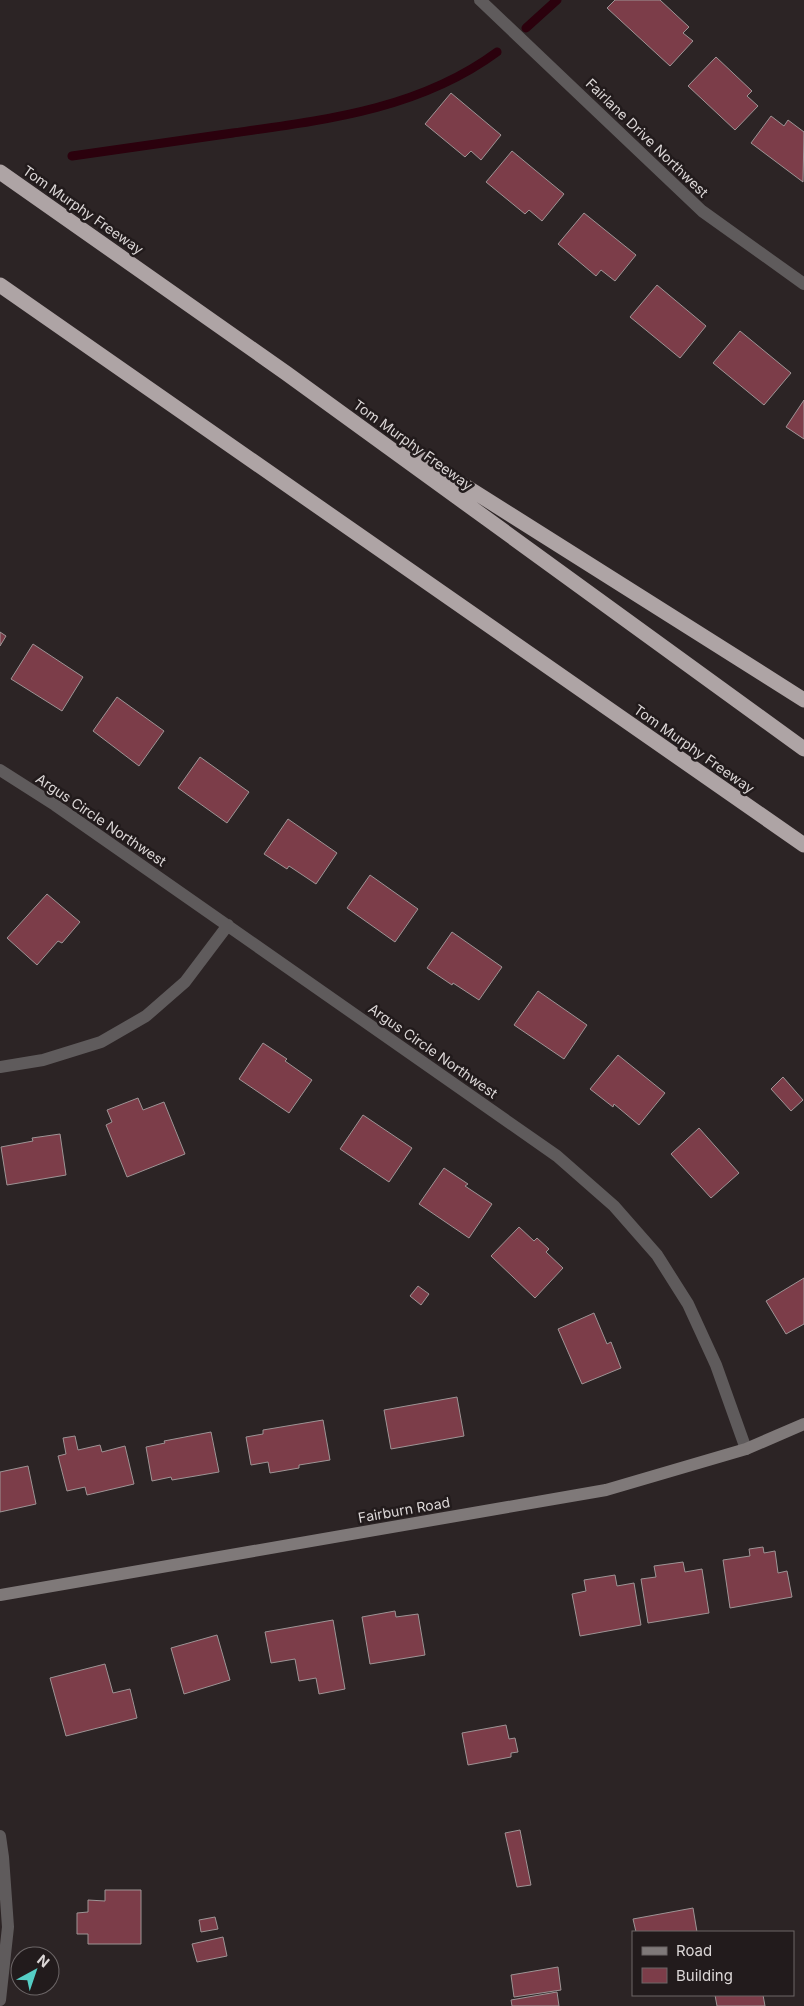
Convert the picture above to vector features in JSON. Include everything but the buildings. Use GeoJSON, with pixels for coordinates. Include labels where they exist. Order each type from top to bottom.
{"type":"FeatureCollection","features":[{"type":"Feature","properties":{"kind":"highway","name":"Tom Murphy Freeway"},"geometry":{"type":"LineString","coordinates":[[0,172],[286,372],[804,749]]}},
{"type":"Feature","properties":{"kind":"highway","name":"Tom Murphy Freeway"},"geometry":{"type":"LineString","coordinates":[[0,285],[804,845]]}},
{"type":"Feature","properties":{"kind":"highway"},"geometry":{"type":"LineString","coordinates":[[286,372],[804,700]]}},
{"type":"Feature","properties":{"kind":"street","name":"Fairlane Drive Northwest"},"geometry":{"type":"LineString","coordinates":[[480,0],[702,210],[804,284]]}},
{"type":"Feature","properties":{"kind":"street","name":"Argus Circle Northwest"},"geometry":{"type":"LineString","coordinates":[[0,770],[55,805],[557,1156],[614,1206],[657,1255],[688,1304],[716,1365],[746,1449]]}},
{"type":"Feature","properties":{"kind":"street"},"geometry":{"type":"LineString","coordinates":[[0,1067],[43,1060],[101,1042],[146,1016],[186,982],[228,925]]}},
{"type":"Feature","properties":{"kind":"street","name":"Fairburn Road"},"geometry":{"type":"LineString","coordinates":[[0,1594],[606,1490],[746,1449],[804,1424]]}},
{"type":"Feature","properties":{"kind":"street"},"geometry":{"type":"LineString","coordinates":[[0,1836],[8,1927],[0,2000]]}},
{"type":"Feature","properties":{"kind":"waterway"},"geometry":{"type":"LineString","coordinates":[[526,28],[557,0]]}},
{"type":"Feature","properties":{"kind":"waterway"},"geometry":{"type":"LineString","coordinates":[[72,156],[303,123],[371,109],[436,87],[467,71],[497,52]]}}]}
